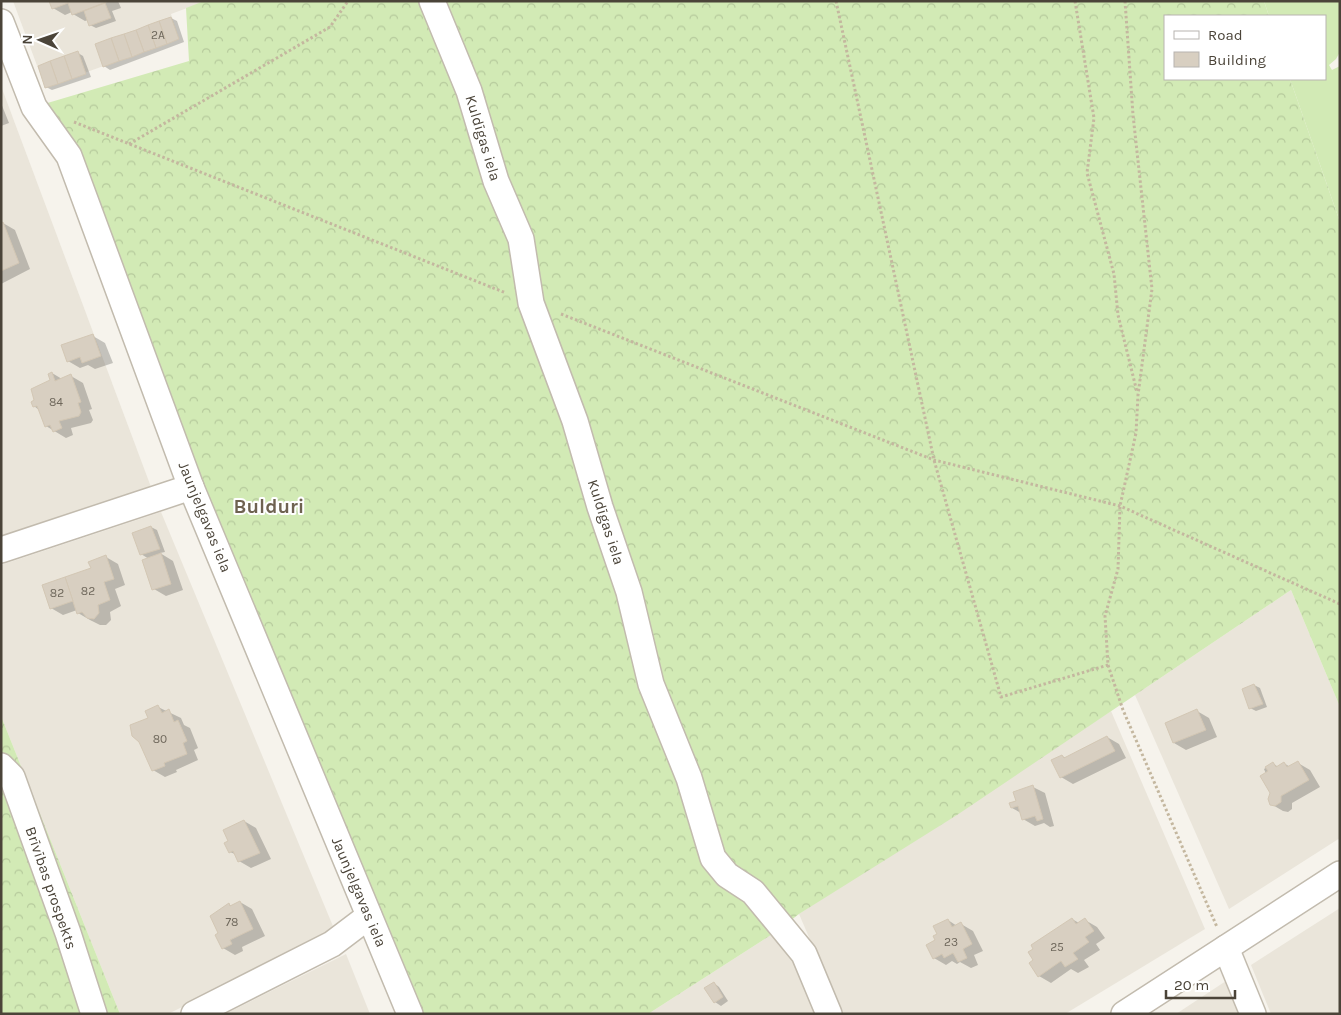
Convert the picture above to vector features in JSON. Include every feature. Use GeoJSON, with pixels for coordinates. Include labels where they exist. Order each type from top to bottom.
{"type":"FeatureCollection","features":[{"type":"Feature","properties":{"kind":"street","name":"Kuldīgas iela"},"geometry":{"type":"LineString","coordinates":[[432,1],[469,91],[496,181],[521,239],[531,302],[575,421],[600,507],[629,592],[651,684],[689,778],[713,858],[727,875],[754,892],[804,954],[829,1014]]}},
{"type":"Feature","properties":{"kind":"street","name":"Jaunjelgavas iela"},"geometry":{"type":"LineString","coordinates":[[1,22],[34,107],[69,156],[191,487],[410,1014]]}},
{"type":"Feature","properties":{"kind":"street"},"geometry":{"type":"LineString","coordinates":[[1,550],[191,487]]}},
{"type":"Feature","properties":{"kind":"street","name":"Brīvības prospekts"},"geometry":{"type":"LineString","coordinates":[[1,766],[12,777],[68,933],[94,1014]]}},
{"type":"Feature","properties":{"kind":"street"},"geometry":{"type":"LineString","coordinates":[[1124,1014],[1340,874]]}},
{"type":"Feature","properties":{"kind":"street"},"geometry":{"type":"LineString","coordinates":[[194,1014],[332,944],[369,916]]}},
{"type":"Feature","properties":{"kind":"street"},"geometry":{"type":"LineString","coordinates":[[1226,948],[1254,1014]]}},
{"type":"Feature","properties":{"kind":"path"},"geometry":{"type":"LineString","coordinates":[[129,144],[330,27],[348,1]]}},
{"type":"Feature","properties":{"kind":"path"},"geometry":{"type":"LineString","coordinates":[[836,1],[934,460],[1001,697],[1108,665]]}},
{"type":"Feature","properties":{"kind":"path"},"geometry":{"type":"LineString","coordinates":[[1075,1],[1094,118],[1087,173],[1114,274],[1118,315],[1138,395]]}},
{"type":"Feature","properties":{"kind":"path"},"geometry":{"type":"LineString","coordinates":[[1125,1],[1133,115],[1152,289],[1138,395],[1136,433],[1120,506],[1118,569],[1105,616],[1108,665],[1123,710],[1226,948]]}},
{"type":"Feature","properties":{"kind":"path"},"geometry":{"type":"LineString","coordinates":[[69,120],[934,460],[1120,506],[1340,604]]}},
{"type":"Feature","properties":{"kind":"shaded area"},"geometry":{"type":"Polygon","coordinates":[[[13,1],[206,1],[171,14],[179,39],[45,87],[13,1]]]}},
{"type":"Feature","properties":{"kind":"shaded area"},"geometry":{"type":"Polygon","coordinates":[[[1,86],[151,487],[1,536],[1,86]]]}},
{"type":"Feature","properties":{"kind":"shaded area"},"geometry":{"type":"Polygon","coordinates":[[[161,512],[335,931],[168,1014],[120,1014],[1,716],[1,565],[161,512]]]}},
{"type":"Feature","properties":{"kind":"shaded area"},"geometry":{"type":"Polygon","coordinates":[[[1291,590],[1340,707],[1340,838],[1229,909],[1135,695],[1291,590]]]}},
{"type":"Feature","properties":{"kind":"shaded area"},"geometry":{"type":"Polygon","coordinates":[[[1111,711],[1205,929],[1065,1014],[842,1014],[799,914],[1111,711]]]}},
{"type":"Feature","properties":{"kind":"shaded area"},"geometry":{"type":"Polygon","coordinates":[[[1340,908],[1340,1014],[1271,1014],[1251,965],[1340,908]]]}},
{"type":"Feature","properties":{"kind":"shaded area"},"geometry":{"type":"Polygon","coordinates":[[[774,933],[786,945],[815,1014],[648,1014],[774,933]]]}},
{"type":"Feature","properties":{"kind":"shaded area"},"geometry":{"type":"Polygon","coordinates":[[[346,954],[370,1014],[225,1014],[346,954]]]}},
{"type":"Feature","properties":{"kind":"shaded area"},"geometry":{"type":"Polygon","coordinates":[[[1226,981],[1240,1014],[1176,1014],[1226,981]]]}},
{"type":"Feature","properties":{"kind":"green space"},"geometry":{"type":"Polygon","coordinates":[[[204,1],[1264,1],[1269,15],[1164,15],[1164,80],[1290,80],[1340,222],[1340,707],[1291,590],[957,815],[799,914],[774,933],[648,1014],[410,1014],[69,156],[34,107],[189,61],[186,8],[204,1]]]}},
{"type":"Feature","properties":{"kind":"green space"},"geometry":{"type":"Polygon","coordinates":[[[1264,1],[1340,1],[1340,52],[1329,65],[1332,70],[1340,66],[1340,222],[1290,80],[1326,80],[1326,15],[1269,15],[1264,1]]]}},
{"type":"Feature","properties":{"kind":"green space"},"geometry":{"type":"Polygon","coordinates":[[[1,716],[120,1014],[1,1014],[1,716]]]}},
{"type":"Feature","properties":{"kind":"building"},"geometry":{"type":"Polygon","coordinates":[[[49,1],[109,1],[72,15],[68,3],[52,9],[49,1]]]}},
{"type":"Feature","properties":{"kind":"building"},"geometry":{"type":"Polygon","coordinates":[[[105,3],[111,18],[89,26],[84,11],[105,3]]]}},
{"type":"Feature","properties":{"kind":"building"},"geometry":{"type":"Polygon","coordinates":[[[171,17],[179,39],[167,44],[159,21],[171,17]]]}},
{"type":"Feature","properties":{"kind":"building"},"geometry":{"type":"Polygon","coordinates":[[[159,21],[167,44],[156,48],[148,25],[159,21]]]}},
{"type":"Feature","properties":{"kind":"building"},"geometry":{"type":"Polygon","coordinates":[[[148,25],[156,48],[144,52],[136,30],[148,25]]]}},
{"type":"Feature","properties":{"kind":"building"},"geometry":{"type":"Polygon","coordinates":[[[136,30],[144,52],[132,57],[124,34],[136,30]]]}},
{"type":"Feature","properties":{"kind":"building"},"geometry":{"type":"Polygon","coordinates":[[[124,34],[132,57],[119,61],[111,38],[124,34]]]}},
{"type":"Feature","properties":{"kind":"building"},"geometry":{"type":"Polygon","coordinates":[[[111,38],[119,61],[103,67],[95,44],[111,38]]]}},
{"type":"Feature","properties":{"kind":"building"},"geometry":{"type":"Polygon","coordinates":[[[78,51],[86,74],[72,79],[64,56],[78,51]]]}},
{"type":"Feature","properties":{"kind":"building"},"geometry":{"type":"Polygon","coordinates":[[[64,56],[72,79],[58,84],[50,61],[64,56]]]}},
{"type":"Feature","properties":{"kind":"building"},"geometry":{"type":"Polygon","coordinates":[[[50,61],[58,84],[45,88],[38,66],[50,61]]]}},
{"type":"Feature","properties":{"kind":"building"},"geometry":{"type":"Polygon","coordinates":[[[3,222],[19,263],[1,271],[1,223],[3,222]]]}},
{"type":"Feature","properties":{"kind":"building"},"geometry":{"type":"Polygon","coordinates":[[[93,334],[101,356],[82,363],[80,357],[67,362],[61,345],[93,334]]]}},
{"type":"Feature","properties":{"kind":"building"},"geometry":{"type":"Polygon","coordinates":[[[52,372],[55,381],[71,374],[81,402],[78,403],[81,412],[79,416],[59,421],[62,428],[53,432],[50,425],[45,427],[37,406],[33,407],[31,402],[34,400],[31,389],[50,380],[48,374],[52,372]]]}},
{"type":"Feature","properties":{"kind":"building"},"geometry":{"type":"Polygon","coordinates":[[[151,526],[160,549],[140,555],[132,533],[151,526]]]}},
{"type":"Feature","properties":{"kind":"building"},"geometry":{"type":"Polygon","coordinates":[[[161,553],[171,584],[152,590],[142,560],[161,553]]]}},
{"type":"Feature","properties":{"kind":"building"},"geometry":{"type":"Polygon","coordinates":[[[106,555],[114,579],[104,582],[110,600],[98,605],[99,613],[94,619],[87,618],[82,612],[77,614],[65,577],[91,568],[88,562],[106,555]]]}},
{"type":"Feature","properties":{"kind":"building"},"geometry":{"type":"Polygon","coordinates":[[[65,577],[73,601],[50,609],[42,585],[65,577]]]}},
{"type":"Feature","properties":{"kind":"building"},"geometry":{"type":"Polygon","coordinates":[[[1254,684],[1263,704],[1249,709],[1242,689],[1254,684]]]}},
{"type":"Feature","properties":{"kind":"building"},"geometry":{"type":"Polygon","coordinates":[[[158,705],[162,713],[169,709],[174,722],[178,720],[187,741],[183,743],[187,754],[164,763],[165,766],[152,771],[139,742],[132,736],[130,725],[148,718],[145,711],[158,705]]]}},
{"type":"Feature","properties":{"kind":"building"},"geometry":{"type":"Polygon","coordinates":[[[1197,709],[1206,730],[1173,743],[1165,723],[1197,709]]]}},
{"type":"Feature","properties":{"kind":"building"},"geometry":{"type":"Polygon","coordinates":[[[1107,736],[1115,751],[1060,778],[1051,760],[1062,755],[1064,758],[1107,736]]]}},
{"type":"Feature","properties":{"kind":"building"},"geometry":{"type":"Polygon","coordinates":[[[1298,761],[1309,780],[1281,796],[1281,802],[1275,806],[1270,805],[1268,799],[1270,793],[1260,776],[1268,771],[1265,767],[1273,762],[1276,767],[1284,762],[1287,767],[1298,761]]]}},
{"type":"Feature","properties":{"kind":"building"},"geometry":{"type":"Polygon","coordinates":[[[1033,785],[1043,819],[1037,821],[1035,816],[1022,820],[1018,806],[1011,808],[1009,803],[1016,801],[1013,792],[1033,785]]]}},
{"type":"Feature","properties":{"kind":"building"},"geometry":{"type":"Polygon","coordinates":[[[244,820],[260,853],[238,862],[233,851],[229,853],[224,843],[228,841],[223,830],[244,820]]]}},
{"type":"Feature","properties":{"kind":"building"},"geometry":{"type":"Polygon","coordinates":[[[240,901],[253,929],[230,940],[232,944],[222,949],[215,935],[218,933],[210,916],[229,903],[230,906],[240,901]]]}},
{"type":"Feature","properties":{"kind":"building"},"geometry":{"type":"Polygon","coordinates":[[[1072,918],[1076,924],[1085,918],[1094,931],[1085,937],[1089,942],[1073,953],[1078,959],[1065,967],[1061,961],[1038,977],[1029,963],[1033,960],[1028,952],[1033,949],[1031,945],[1072,918]]]}},
{"type":"Feature","properties":{"kind":"building"},"geometry":{"type":"Polygon","coordinates":[[[948,919],[952,927],[961,922],[972,944],[963,949],[967,958],[958,962],[953,953],[944,958],[942,954],[933,959],[926,945],[935,940],[933,936],[937,934],[933,926],[948,919]]]}},
{"type":"Feature","properties":{"kind":"building"},"geometry":{"type":"Polygon","coordinates":[[[714,982],[723,997],[714,1003],[704,988],[714,982]]]}},
{"type":"Feature","properties":{"kind":"district","name":"Bulduri"},"geometry":{"type":"Point","coordinates":[269,506]}}]}
